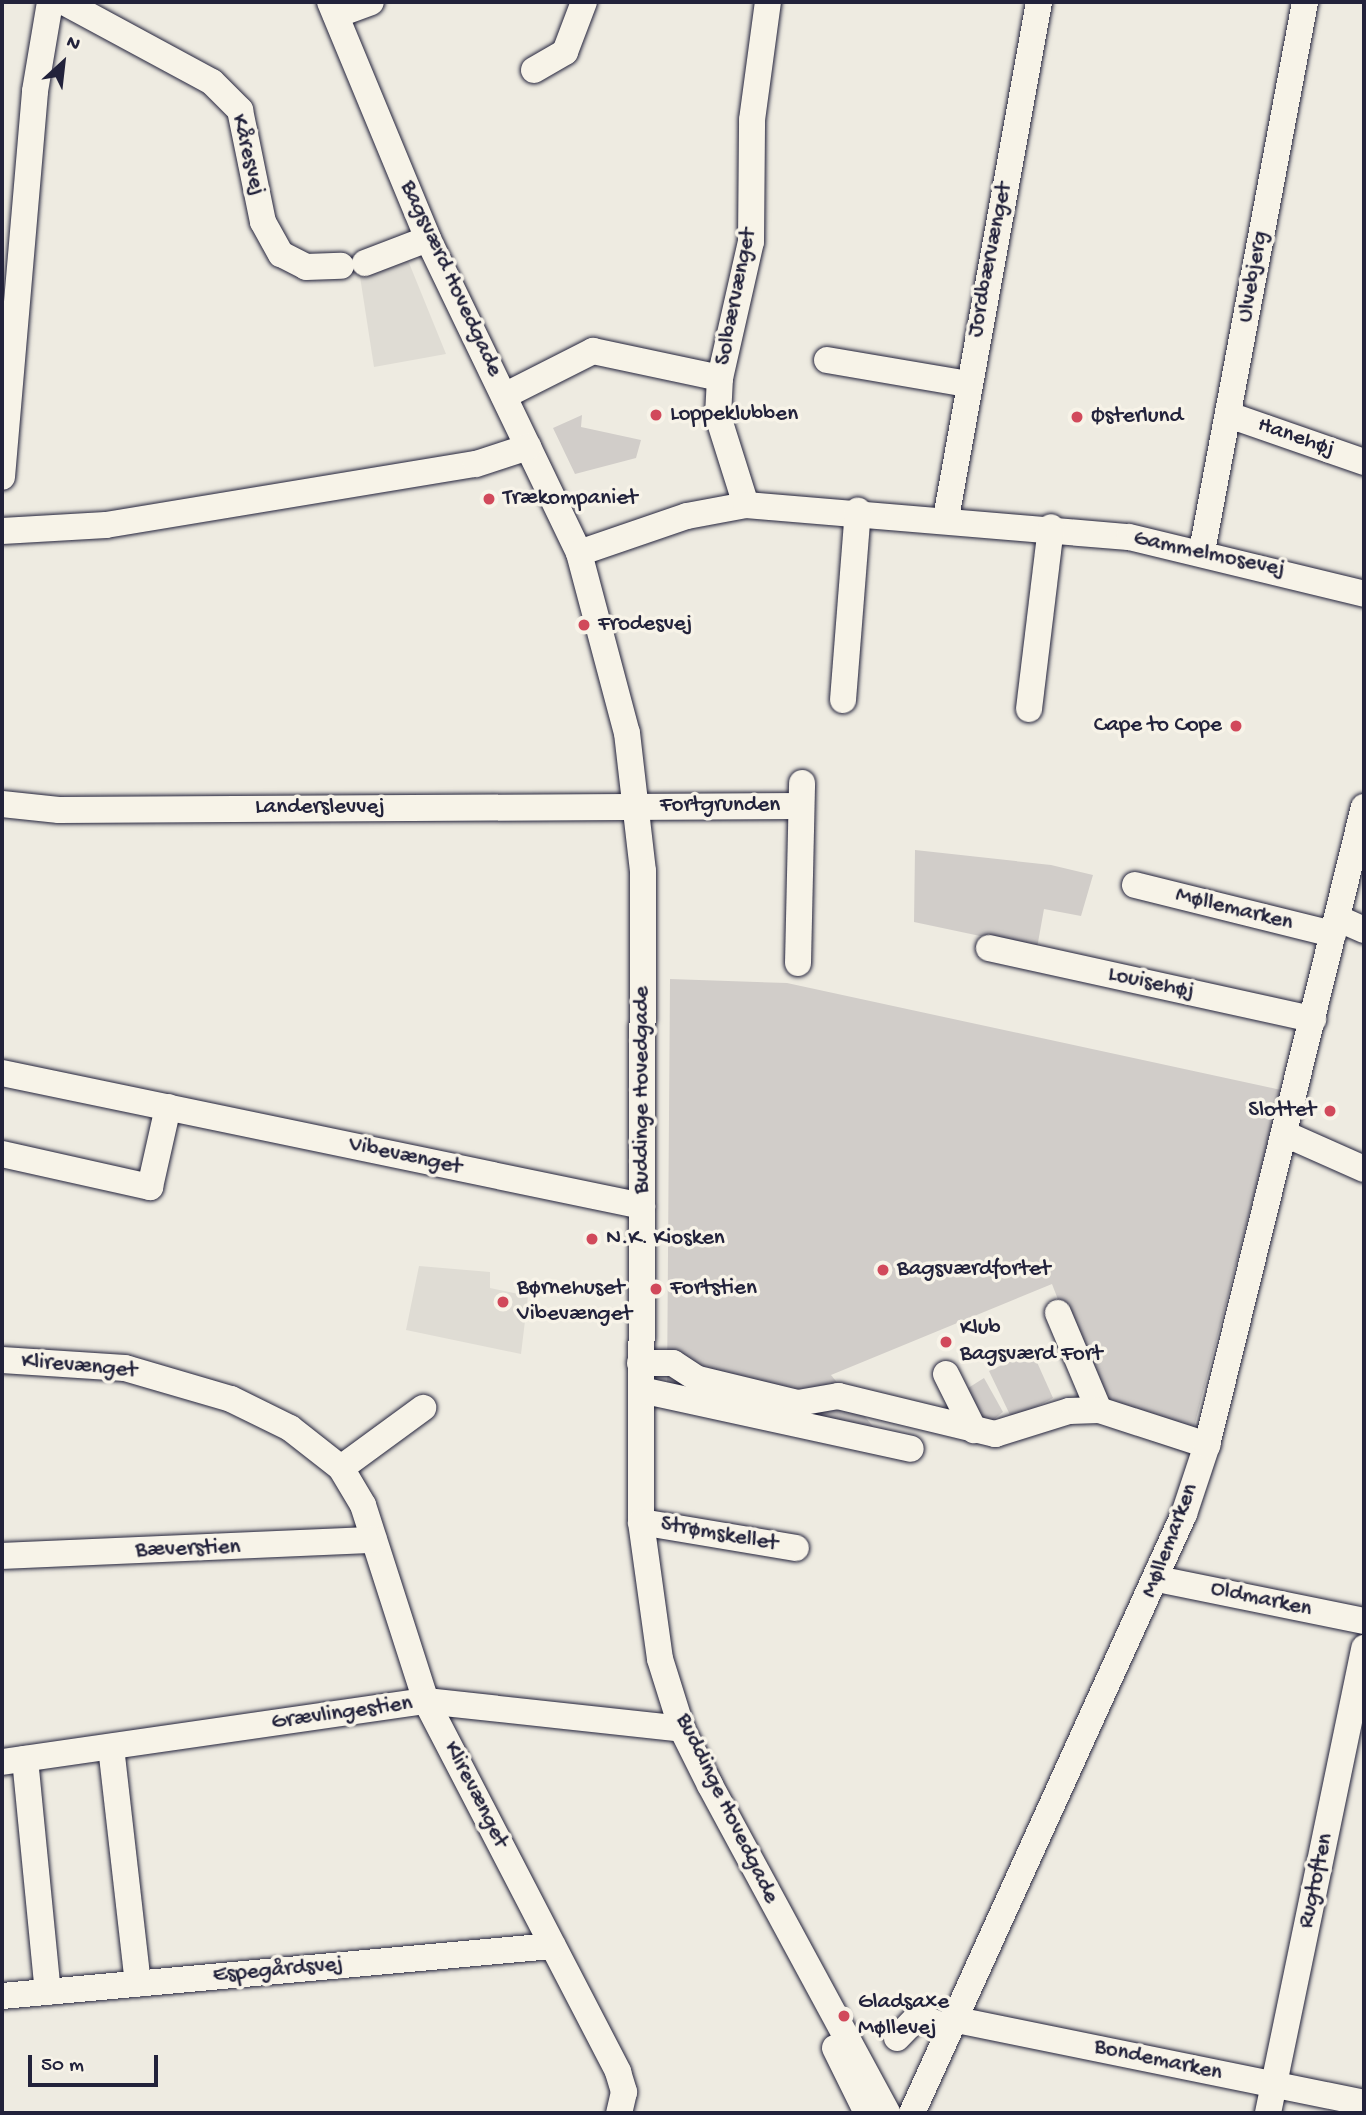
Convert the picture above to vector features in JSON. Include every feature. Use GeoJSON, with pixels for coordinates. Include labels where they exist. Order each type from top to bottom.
{"type":"FeatureCollection","features":[{"type":"Feature","properties":{"kind":"street"},"geometry":{"type":"LineString","coordinates":[[2,477],[33,115],[50,2]]}},
{"type":"Feature","properties":{"kind":"street","name":"Kåresvej"},"geometry":{"type":"LineString","coordinates":[[64,2],[212,82],[240,110],[263,222],[281,254],[306,267],[353,264],[428,239]]}},
{"type":"Feature","properties":{"kind":"street"},"geometry":{"type":"LineString","coordinates":[[333,8],[371,2]]}},
{"type":"Feature","properties":{"kind":"street"},"geometry":{"type":"LineString","coordinates":[[534,70],[565,52],[584,2]]}},
{"type":"Feature","properties":{"kind":"street","name":"Solbærvænget"},"geometry":{"type":"LineString","coordinates":[[746,505],[718,416],[720,378],[751,242],[752,120],[768,2]]}},
{"type":"Feature","properties":{"kind":"street","name":"Jordbærvænget"},"geometry":{"type":"LineString","coordinates":[[946,518],[967,384],[1039,2]]}},
{"type":"Feature","properties":{"kind":"street","name":"Ulvebjerg"},"geometry":{"type":"LineString","coordinates":[[1202,551],[1305,2]]}},
{"type":"Feature","properties":{"kind":"street","name":"Bagsværd Hovedgade"},"geometry":{"type":"LineString","coordinates":[[333,8],[428,239],[579,553]]}},
{"type":"Feature","properties":{"kind":"street"},"geometry":{"type":"LineString","coordinates":[[504,396],[593,351],[720,378]]}},
{"type":"Feature","properties":{"kind":"street"},"geometry":{"type":"LineString","coordinates":[[827,360],[967,384]]}},
{"type":"Feature","properties":{"kind":"street","name":"Hanehøj"},"geometry":{"type":"LineString","coordinates":[[1228,415],[1364,462]]}},
{"type":"Feature","properties":{"kind":"street"},"geometry":{"type":"LineString","coordinates":[[2,531],[133,520],[476,464],[528,447]]}},
{"type":"Feature","properties":{"kind":"street","name":"Gammelmosevej"},"geometry":{"type":"LineString","coordinates":[[579,553],[687,516],[746,505],[1051,527],[1202,551],[1364,594]]}},
{"type":"Feature","properties":{"kind":"street"},"geometry":{"type":"LineString","coordinates":[[843,700],[858,511]]}},
{"type":"Feature","properties":{"kind":"street"},"geometry":{"type":"LineString","coordinates":[[1029,709],[1051,527]]}},
{"type":"Feature","properties":{"kind":"street","name":"Buddinge Hovedgade"},"geometry":{"type":"LineString","coordinates":[[579,553],[605,636],[640,806],[641,1522],[660,1659],[682,1729],[791,1940],[887,2113]]}},
{"type":"Feature","properties":{"kind":"street","name":"Fortgrunden"},"geometry":{"type":"LineString","coordinates":[[640,806],[802,795],[798,963]]}},
{"type":"Feature","properties":{"kind":"street","name":"Landerslevvej"},"geometry":{"type":"LineString","coordinates":[[2,804],[59,810],[640,806]]}},
{"type":"Feature","properties":{"kind":"street","name":"Møllemarken"},"geometry":{"type":"LineString","coordinates":[[912,2113],[950,2024],[1158,1579],[1207,1445],[1364,807]]}},
{"type":"Feature","properties":{"kind":"street","name":"Møllemarken"},"geometry":{"type":"LineString","coordinates":[[1135,885],[1364,930]]}},
{"type":"Feature","properties":{"kind":"street","name":"Louisehøj"},"geometry":{"type":"LineString","coordinates":[[989,948],[1313,1019]]}},
{"type":"Feature","properties":{"kind":"street","name":"Vibevænget"},"geometry":{"type":"LineString","coordinates":[[2,1073],[642,1206]]}},
{"type":"Feature","properties":{"kind":"street"},"geometry":{"type":"LineString","coordinates":[[2,1154],[150,1187],[168,1107]]}},
{"type":"Feature","properties":{"kind":"street"},"geometry":{"type":"LineString","coordinates":[[1285,1134],[1364,1169]]}},
{"type":"Feature","properties":{"kind":"street"},"geometry":{"type":"LineString","coordinates":[[1058,1313],[1099,1410]]}},
{"type":"Feature","properties":{"kind":"street","name":"Klirevænget"},"geometry":{"type":"LineString","coordinates":[[2,1360],[125,1368],[231,1399],[290,1428],[341,1468],[363,1505],[426,1701],[618,2072],[624,2092],[620,2113]]}},
{"type":"Feature","properties":{"kind":"street"},"geometry":{"type":"LineString","coordinates":[[640,1363],[673,1363],[698,1379],[798,1403],[838,1396],[995,1434],[1069,1411],[1099,1410],[1207,1445]]}},
{"type":"Feature","properties":{"kind":"street"},"geometry":{"type":"LineString","coordinates":[[946,1374],[974,1430]]}},
{"type":"Feature","properties":{"kind":"street"},"geometry":{"type":"LineString","coordinates":[[641,1390],[911,1449]]}},
{"type":"Feature","properties":{"kind":"street"},"geometry":{"type":"LineString","coordinates":[[341,1468],[423,1408]]}},
{"type":"Feature","properties":{"kind":"street","name":"Strømskellet"},"geometry":{"type":"LineString","coordinates":[[641,1522],[796,1548]]}},
{"type":"Feature","properties":{"kind":"street","name":"Bæverstien"},"geometry":{"type":"LineString","coordinates":[[2,1556],[374,1540]]}},
{"type":"Feature","properties":{"kind":"street","name":"Oldmarken"},"geometry":{"type":"LineString","coordinates":[[1158,1579],[1364,1621]]}},
{"type":"Feature","properties":{"kind":"street","name":"Rugtoften"},"geometry":{"type":"LineString","coordinates":[[1268,2113],[1355,1747],[1364,1648]]}},
{"type":"Feature","properties":{"kind":"street","name":"Grævlingestien"},"geometry":{"type":"LineString","coordinates":[[14,1760],[426,1701],[682,1729]]}},
{"type":"Feature","properties":{"kind":"street"},"geometry":{"type":"LineString","coordinates":[[111,1747],[138,1983]]}},
{"type":"Feature","properties":{"kind":"street"},"geometry":{"type":"LineString","coordinates":[[14,1760],[48,1992]]}},
{"type":"Feature","properties":{"kind":"street","name":"Buddinge Hovedgade"},"geometry":{"type":"LineString","coordinates":[[791,1940],[867,2113]]}},
{"type":"Feature","properties":{"kind":"street","name":"Espegårdsvej"},"geometry":{"type":"LineString","coordinates":[[2,1996],[553,1946]]}},
{"type":"Feature","properties":{"kind":"street","name":"Bondemarken"},"geometry":{"type":"LineString","coordinates":[[897,2038],[918,2016],[1364,2103]]}},
{"type":"Feature","properties":{"kind":"shaded area"},"geometry":{"type":"Polygon","coordinates":[[[407,258],[446,354],[374,367],[359,270],[407,258]]]}},
{"type":"Feature","properties":{"kind":"shaded area"},"geometry":{"type":"Polygon","coordinates":[[[582,415],[581,427],[641,440],[636,458],[575,474],[553,428],[582,415]]]}},
{"type":"Feature","properties":{"kind":"shaded area"},"geometry":{"type":"Polygon","coordinates":[[[915,850],[1051,865],[1093,875],[1081,916],[1044,909],[1037,948],[914,922],[915,850]]]}},
{"type":"Feature","properties":{"kind":"shaded area"},"geometry":{"type":"Polygon","coordinates":[[[670,979],[787,983],[1281,1090],[1187,1454],[1106,1424],[1052,1284],[831,1375],[875,1429],[667,1390],[670,979]]]}},
{"type":"Feature","properties":{"kind":"shaded area"},"geometry":{"type":"Polygon","coordinates":[[[419,1266],[490,1272],[490,1288],[528,1296],[521,1354],[406,1330],[419,1266]]]}},
{"type":"Feature","properties":{"kind":"shaded area"},"geometry":{"type":"Polygon","coordinates":[[[1032,1351],[1053,1398],[1012,1419],[989,1371],[1032,1351]]]}},
{"type":"Feature","properties":{"kind":"shaded area"},"geometry":{"type":"Polygon","coordinates":[[[984,1378],[1003,1412],[985,1426],[965,1390],[984,1378]]]}},
{"type":"Feature","properties":{"kind":"place","name":"Loppeklubben"},"geometry":{"type":"Point","coordinates":[656,415]}},
{"type":"Feature","properties":{"kind":"place","name":"Østerlund"},"geometry":{"type":"Point","coordinates":[1077,417]}},
{"type":"Feature","properties":{"kind":"place","name":"Trækompaniet"},"geometry":{"type":"Point","coordinates":[489,499]}},
{"type":"Feature","properties":{"kind":"place","name":"Frodesvej"},"geometry":{"type":"Point","coordinates":[584,625]}},
{"type":"Feature","properties":{"kind":"place","name":"Cape to Cope"},"geometry":{"type":"Point","coordinates":[1236,726]}},
{"type":"Feature","properties":{"kind":"place","name":"Slottet"},"geometry":{"type":"Point","coordinates":[1330,1111]}},
{"type":"Feature","properties":{"kind":"place","name":"N.K. Kiosken"},"geometry":{"type":"Point","coordinates":[592,1239]}},
{"type":"Feature","properties":{"kind":"place","name":"Bagsværdfortet"},"geometry":{"type":"Point","coordinates":[883,1270]}},
{"type":"Feature","properties":{"kind":"place","name":"Fortstien"},"geometry":{"type":"Point","coordinates":[656,1289]}},
{"type":"Feature","properties":{"kind":"place","name":"Børnehuset Vibevænget"},"geometry":{"type":"Point","coordinates":[503,1302]}},
{"type":"Feature","properties":{"kind":"place","name":"Klub Bagsværd Fort"},"geometry":{"type":"Point","coordinates":[946,1342]}},
{"type":"Feature","properties":{"kind":"place","name":"Gladsaxe Møllevej"},"geometry":{"type":"Point","coordinates":[844,2016]}}]}
